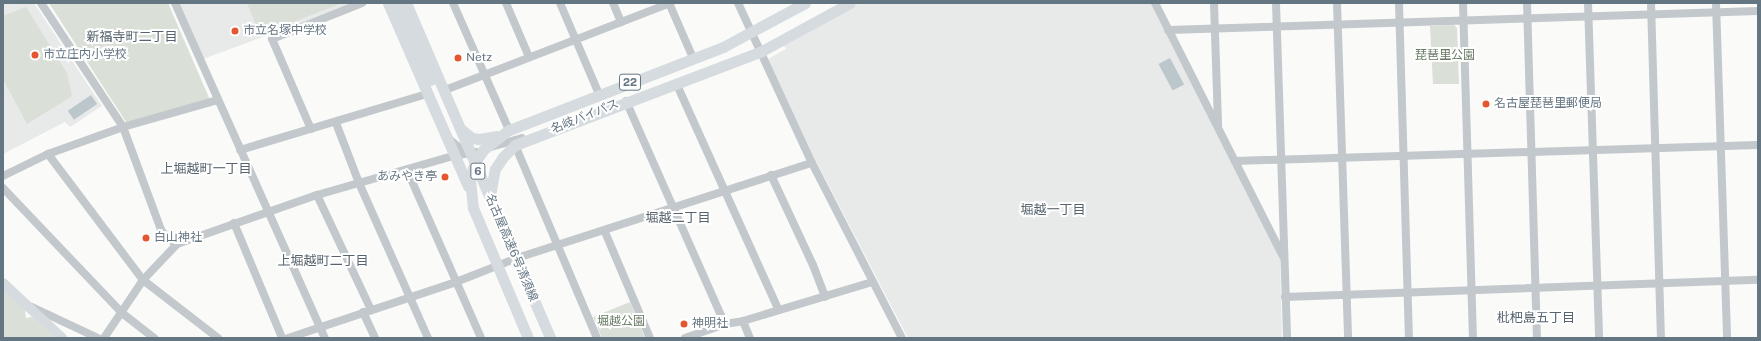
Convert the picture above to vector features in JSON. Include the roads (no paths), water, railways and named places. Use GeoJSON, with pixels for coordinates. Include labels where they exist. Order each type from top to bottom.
{"type":"FeatureCollection","features":[{"type":"Feature","properties":{"kind":"highway","name":"名古屋高速6号清須線"},"geometry":{"type":"LineString","coordinates":[[387,3],[532,338]]}},
{"type":"Feature","properties":{"kind":"highway"},"geometry":{"type":"LineString","coordinates":[[397,3],[467,171],[476,210],[497,266],[528,338]]}},
{"type":"Feature","properties":{"kind":"highway","name":"名古屋高速6号清須線"},"geometry":{"type":"LineString","coordinates":[[406,3],[551,338]]}},
{"type":"Feature","properties":{"kind":"highway","name":"名岐バイパス"},"geometry":{"type":"LineString","coordinates":[[469,152],[505,132],[751,34],[805,3]]}},
{"type":"Feature","properties":{"kind":"highway","name":"名岐バイパス"},"geometry":{"type":"LineString","coordinates":[[490,196],[495,169],[503,157],[515,145],[626,101],[677,85],[760,52],[850,3]]}},
{"type":"Feature","properties":{"kind":"highway"},"geometry":{"type":"LineString","coordinates":[[462,130],[472,138],[469,152],[470,178],[476,210]]}},
{"type":"Feature","properties":{"kind":"highway"},"geometry":{"type":"LineString","coordinates":[[469,152],[490,196],[551,338]]}},
{"type":"Feature","properties":{"kind":"main road"},"geometry":{"type":"LineString","coordinates":[[3,283],[62,338]]}},
{"type":"Feature","properties":{"kind":"street"},"geometry":{"type":"LineString","coordinates":[[41,3],[123,127],[161,230],[168,238],[177,244]]}},
{"type":"Feature","properties":{"kind":"street"},"geometry":{"type":"LineString","coordinates":[[175,3],[325,338]]}},
{"type":"Feature","properties":{"kind":"street"},"geometry":{"type":"LineString","coordinates":[[311,129],[272,39],[362,3]]}},
{"type":"Feature","properties":{"kind":"street"},"geometry":{"type":"LineString","coordinates":[[387,3],[446,136],[469,152],[476,210]]}},
{"type":"Feature","properties":{"kind":"street"},"geometry":{"type":"LineString","coordinates":[[406,3],[462,130]]}},
{"type":"Feature","properties":{"kind":"street"},"geometry":{"type":"LineString","coordinates":[[453,3],[483,74],[505,132]]}},
{"type":"Feature","properties":{"kind":"street"},"geometry":{"type":"LineString","coordinates":[[506,3],[529,57]]}},
{"type":"Feature","properties":{"kind":"street"},"geometry":{"type":"LineString","coordinates":[[560,3],[599,94]]}},
{"type":"Feature","properties":{"kind":"street"},"geometry":{"type":"LineString","coordinates":[[613,3],[621,22]]}},
{"type":"Feature","properties":{"kind":"street"},"geometry":{"type":"LineString","coordinates":[[445,90],[483,74],[670,3],[693,58]]}},
{"type":"Feature","properties":{"kind":"street"},"geometry":{"type":"LineString","coordinates":[[738,3],[751,34],[812,163],[902,338]]}},
{"type":"Feature","properties":{"kind":"street"},"geometry":{"type":"LineString","coordinates":[[1155,3],[1284,258]]}},
{"type":"Feature","properties":{"kind":"street"},"geometry":{"type":"LineString","coordinates":[[1214,3],[1218,129]]}},
{"type":"Feature","properties":{"kind":"street"},"geometry":{"type":"LineString","coordinates":[[1276,3],[1287,338]]}},
{"type":"Feature","properties":{"kind":"street"},"geometry":{"type":"LineString","coordinates":[[1337,3],[1348,338]]}},
{"type":"Feature","properties":{"kind":"street"},"geometry":{"type":"LineString","coordinates":[[1399,3],[1409,338]]}},
{"type":"Feature","properties":{"kind":"street"},"geometry":{"type":"LineString","coordinates":[[1463,3],[1473,338]]}},
{"type":"Feature","properties":{"kind":"street"},"geometry":{"type":"LineString","coordinates":[[1527,3],[1537,338]]}},
{"type":"Feature","properties":{"kind":"street"},"geometry":{"type":"LineString","coordinates":[[1588,3],[1599,338]]}},
{"type":"Feature","properties":{"kind":"street"},"geometry":{"type":"LineString","coordinates":[[1651,3],[1661,338]]}},
{"type":"Feature","properties":{"kind":"street"},"geometry":{"type":"LineString","coordinates":[[1716,3],[1727,338]]}},
{"type":"Feature","properties":{"kind":"street"},"geometry":{"type":"LineString","coordinates":[[1168,30],[1758,11]]}},
{"type":"Feature","properties":{"kind":"street"},"geometry":{"type":"LineString","coordinates":[[677,85],[778,309]]}},
{"type":"Feature","properties":{"kind":"street"},"geometry":{"type":"LineString","coordinates":[[240,150],[336,123],[427,94]]}},
{"type":"Feature","properties":{"kind":"street"},"geometry":{"type":"LineString","coordinates":[[3,176],[48,154],[123,127],[218,100]]}},
{"type":"Feature","properties":{"kind":"street"},"geometry":{"type":"LineString","coordinates":[[626,101],[725,324]]}},
{"type":"Feature","properties":{"kind":"street"},"geometry":{"type":"LineString","coordinates":[[336,123],[359,183],[428,338]]}},
{"type":"Feature","properties":{"kind":"street"},"geometry":{"type":"LineString","coordinates":[[104,338],[143,280],[177,244],[267,211],[317,195],[561,127]]}},
{"type":"Feature","properties":{"kind":"street"},"geometry":{"type":"LineString","coordinates":[[515,145],[559,245],[597,338]]}},
{"type":"Feature","properties":{"kind":"street"},"geometry":{"type":"LineString","coordinates":[[1234,161],[1758,145]]}},
{"type":"Feature","properties":{"kind":"street"},"geometry":{"type":"LineString","coordinates":[[48,154],[143,280],[218,338]]}},
{"type":"Feature","properties":{"kind":"street"},"geometry":{"type":"LineString","coordinates":[[288,338],[456,282],[517,258],[605,232],[812,163]]}},
{"type":"Feature","properties":{"kind":"street"},"geometry":{"type":"LineString","coordinates":[[407,170],[481,338]]}},
{"type":"Feature","properties":{"kind":"street"},"geometry":{"type":"LineString","coordinates":[[771,176],[813,265],[825,297]]}},
{"type":"Feature","properties":{"kind":"street"},"geometry":{"type":"LineString","coordinates":[[3,188],[122,312],[154,338]]}},
{"type":"Feature","properties":{"kind":"street"},"geometry":{"type":"LineString","coordinates":[[317,195],[367,311],[375,338]]}},
{"type":"Feature","properties":{"kind":"street"},"geometry":{"type":"LineString","coordinates":[[234,223],[282,338]]}},
{"type":"Feature","properties":{"kind":"street"},"geometry":{"type":"LineString","coordinates":[[605,232],[650,338]]}},
{"type":"Feature","properties":{"kind":"street"},"geometry":{"type":"LineString","coordinates":[[1285,297],[1758,280]]}},
{"type":"Feature","properties":{"kind":"street"},"geometry":{"type":"LineString","coordinates":[[685,338],[725,324],[743,321],[778,309],[825,297],[872,282]]}},
{"type":"Feature","properties":{"kind":"street"},"geometry":{"type":"LineString","coordinates":[[24,303],[98,338]]}},
{"type":"Feature","properties":{"kind":"street"},"geometry":{"type":"LineString","coordinates":[[743,321],[750,338]]}},
{"type":"Feature","properties":{"kind":"place","name":"市立名塚中学校"},"geometry":{"type":"Point","coordinates":[235,31]}},
{"type":"Feature","properties":{"kind":"place","name":"市立庄内小学校"},"geometry":{"type":"Point","coordinates":[35,55]}},
{"type":"Feature","properties":{"kind":"place","name":"Netz"},"geometry":{"type":"Point","coordinates":[458,58]}},
{"type":"Feature","properties":{"kind":"place","name":"名古屋琵琶里郵便局"},"geometry":{"type":"Point","coordinates":[1486,104]}},
{"type":"Feature","properties":{"kind":"place","name":"あみやき亭"},"geometry":{"type":"Point","coordinates":[445,177]}},
{"type":"Feature","properties":{"kind":"place","name":"白山神社"},"geometry":{"type":"Point","coordinates":[146,238]}},
{"type":"Feature","properties":{"kind":"place","name":"神明社"},"geometry":{"type":"Point","coordinates":[684,324]}},
{"type":"Feature","properties":{"kind":"district","name":"新福寺町二丁目"},"geometry":{"type":"Point","coordinates":[132,37]}},
{"type":"Feature","properties":{"kind":"district","name":"上堀越町一丁目"},"geometry":{"type":"Point","coordinates":[206,169]}},
{"type":"Feature","properties":{"kind":"district","name":"堀越一丁目"},"geometry":{"type":"Point","coordinates":[1053,210]}},
{"type":"Feature","properties":{"kind":"district","name":"堀越二丁目"},"geometry":{"type":"Point","coordinates":[678,218]}},
{"type":"Feature","properties":{"kind":"district","name":"上堀越町二丁目"},"geometry":{"type":"Point","coordinates":[323,261]}},
{"type":"Feature","properties":{"kind":"district","name":"枇杷島五丁目"},"geometry":{"type":"Point","coordinates":[1536,318]}},
{"type":"Feature","properties":{"kind":"park label","name":"琵琶里公園"},"geometry":{"type":"Point","coordinates":[1445,56]}},
{"type":"Feature","properties":{"kind":"park label","name":"堀越公園"},"geometry":{"type":"Point","coordinates":[621,322]}}]}
